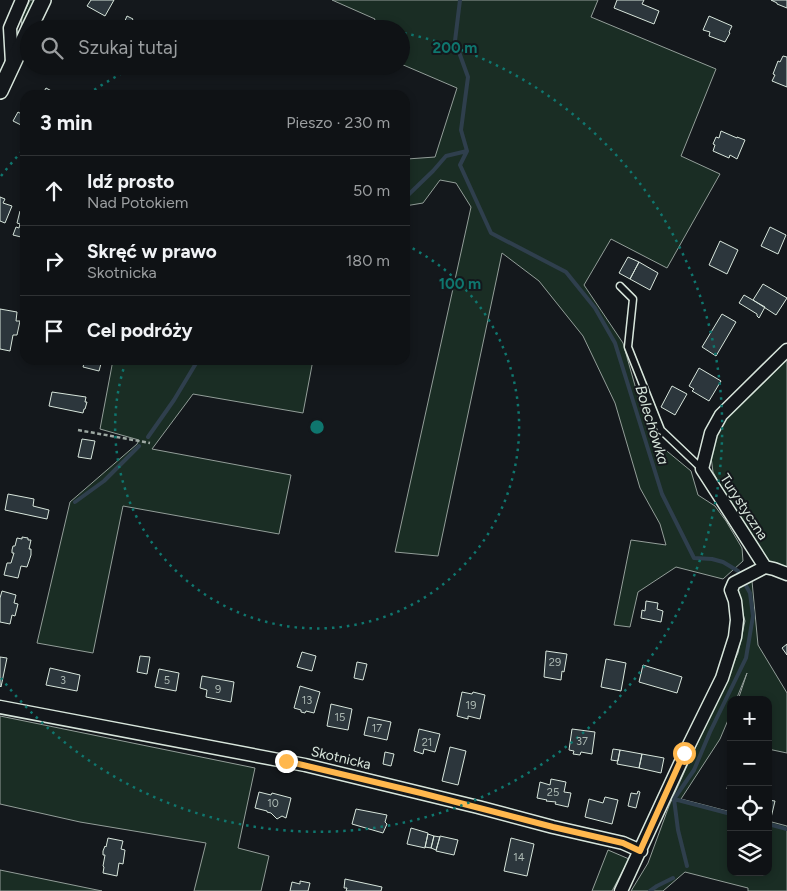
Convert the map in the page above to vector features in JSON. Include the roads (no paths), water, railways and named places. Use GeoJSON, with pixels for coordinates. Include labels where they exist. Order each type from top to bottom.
{"type":"FeatureCollection","features":[{"type":"Feature","properties":{"kind":"street"},"geometry":{"type":"LineString","coordinates":[[12,63],[10,28],[22,0]]}},
{"type":"Feature","properties":{"kind":"street"},"geometry":{"type":"LineString","coordinates":[[33,20],[43,0]]}},
{"type":"Feature","properties":{"kind":"street"},"geometry":{"type":"LineString","coordinates":[[0,91],[20,47]]}},
{"type":"Feature","properties":{"kind":"street","name":"Turystyczna"},"geometry":{"type":"LineString","coordinates":[[765,567],[702,469],[710,433],[721,415],[787,350]]}},
{"type":"Feature","properties":{"kind":"street"},"geometry":{"type":"LineString","coordinates":[[622,891],[684,753],[722,678],[735,637],[737,620],[732,590],[734,583],[765,567],[787,574]]}},
{"type":"Feature","properties":{"kind":"street","name":"Skotnicka"},"geometry":{"type":"LineString","coordinates":[[0,707],[305,765],[623,843],[640,851]]}},
{"type":"Feature","properties":{"kind":"lane"},"geometry":{"type":"LineString","coordinates":[[620,286],[633,299],[628,347],[661,430],[702,469]]}},
{"type":"Feature","properties":{"kind":"waterway","name":"Bolechówka"},"geometry":{"type":"LineString","coordinates":[[460,0],[455,41],[468,77],[461,130],[467,151],[460,165],[491,233],[566,272],[595,308],[615,343],[662,494],[694,558],[723,562],[738,571],[750,593],[753,616],[746,658],[694,770],[674,799],[678,830],[687,866]]}},
{"type":"Feature","properties":{"kind":"waterway"},"geometry":{"type":"LineString","coordinates":[[410,193],[446,156],[467,151]]}},
{"type":"Feature","properties":{"kind":"waterway"},"geometry":{"type":"LineString","coordinates":[[148,437],[174,400],[195,365]]}},
{"type":"Feature","properties":{"kind":"waterway"},"geometry":{"type":"LineString","coordinates":[[75,502],[104,481],[139,446]]}},
{"type":"Feature","properties":{"kind":"waterway"},"geometry":{"type":"LineString","coordinates":[[674,799],[727,813]]}},
{"type":"Feature","properties":{"kind":"waterway"},"geometry":{"type":"LineString","coordinates":[[772,825],[787,829]]}},
{"type":"Feature","properties":{"kind":"waterway","name":"Bolechówka"},"geometry":{"type":"LineString","coordinates":[[650,891],[673,878]]}}]}
